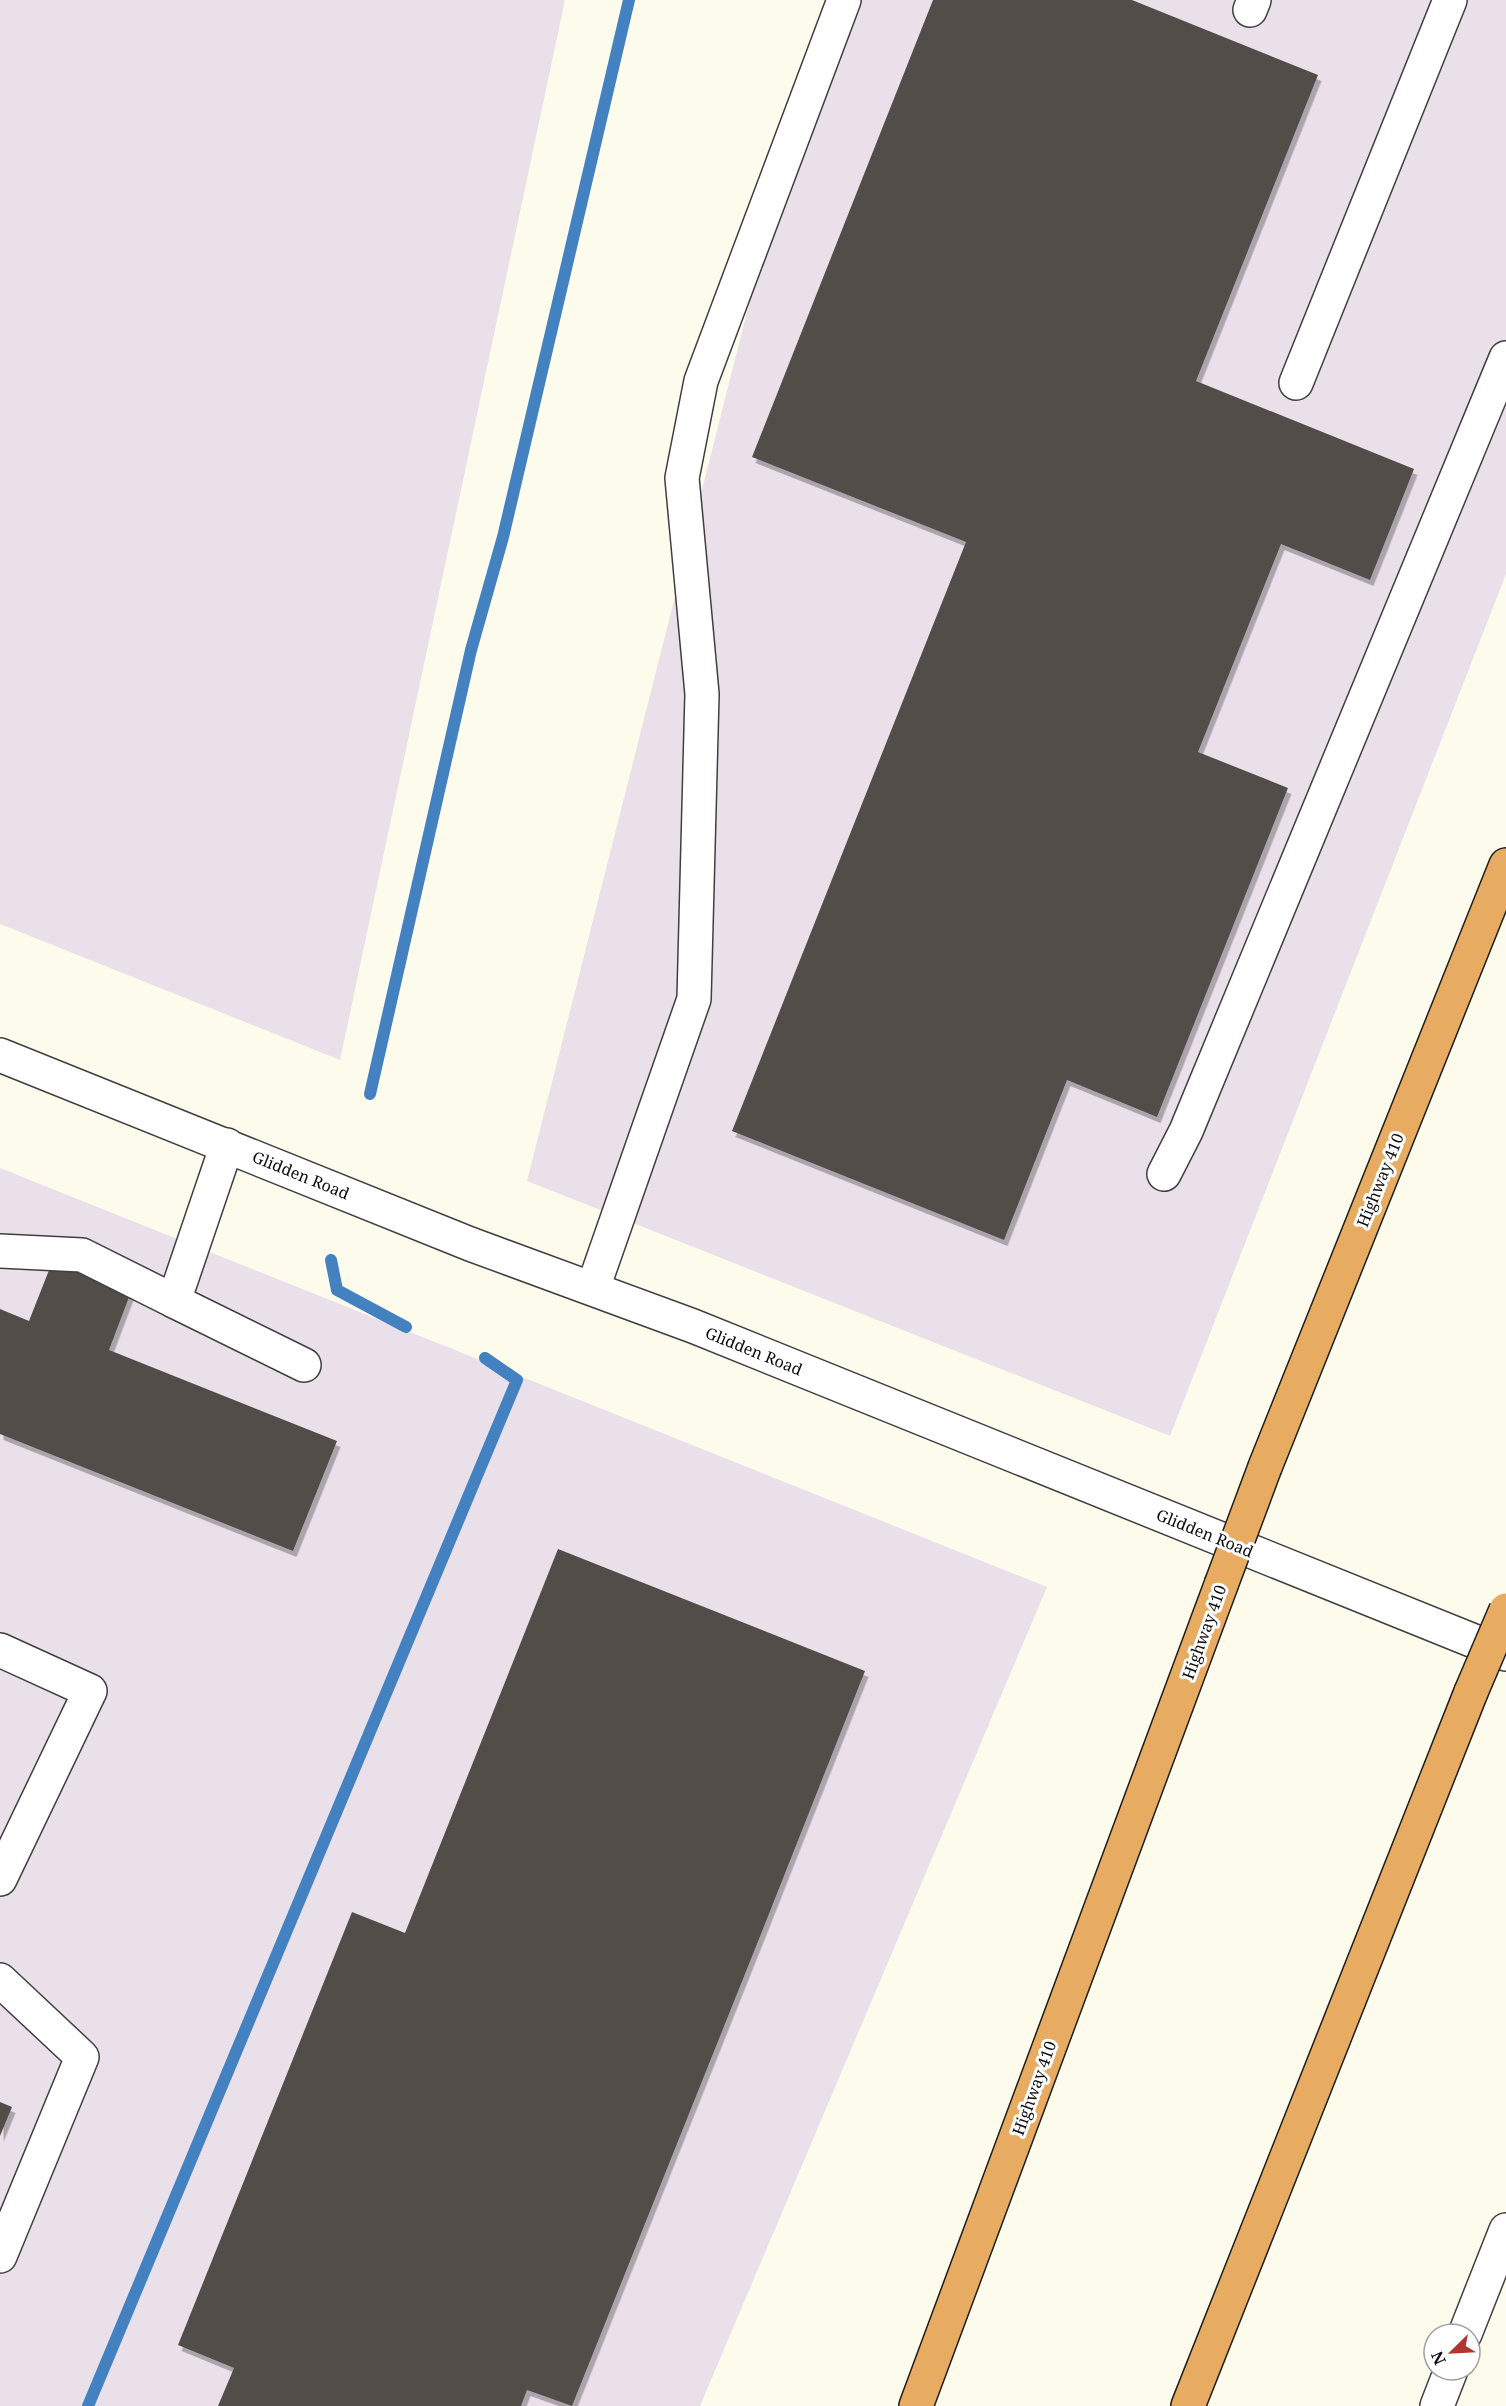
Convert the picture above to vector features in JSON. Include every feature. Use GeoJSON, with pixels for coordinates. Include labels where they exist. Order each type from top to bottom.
{"type":"FeatureCollection","features":[{"type":"Feature","properties":{"kind":"highway","name":"Highway 410"},"geometry":{"type":"LineString","coordinates":[[916,2406],[1265,1467],[1506,865]]}},
{"type":"Feature","properties":{"kind":"highway"},"geometry":{"type":"LineString","coordinates":[[1188,2406],[1471,1692],[1506,1610]]}},
{"type":"Feature","properties":{"kind":"street"},"geometry":{"type":"LineString","coordinates":[[593,1288],[694,999],[702,694],[682,478],[684,467],[701,381],[844,0]]}},
{"type":"Feature","properties":{"kind":"street"},"geometry":{"type":"LineString","coordinates":[[1296,383],[1450,0]]}},
{"type":"Feature","properties":{"kind":"street"},"geometry":{"type":"LineString","coordinates":[[1164,1174],[1186,1131],[1506,358]]}},
{"type":"Feature","properties":{"kind":"street","name":"Glidden Road"},"geometry":{"type":"LineString","coordinates":[[0,1055],[470,1244],[693,1326],[1506,1654]]}},
{"type":"Feature","properties":{"kind":"street"},"geometry":{"type":"LineString","coordinates":[[174,1301],[227,1145]]}},
{"type":"Feature","properties":{"kind":"street"},"geometry":{"type":"LineString","coordinates":[[0,1251],[82,1255],[304,1365]]}},
{"type":"Feature","properties":{"kind":"street"},"geometry":{"type":"LineString","coordinates":[[0,1650],[90,1691],[0,1879]]}},
{"type":"Feature","properties":{"kind":"street"},"geometry":{"type":"LineString","coordinates":[[0,1980],[82,2057],[0,2256]]}},
{"type":"Feature","properties":{"kind":"street"},"geometry":{"type":"LineString","coordinates":[[1470,2322],[1506,2230]]}},
{"type":"Feature","properties":{"kind":"street"},"geometry":{"type":"LineString","coordinates":[[1437,2406],[1446,2382]]}},
{"type":"Feature","properties":{"kind":"shaded area"},"geometry":{"type":"Polygon","coordinates":[[[0,0],[565,0],[340,1060],[0,924],[0,0]]]}},
{"type":"Feature","properties":{"kind":"shaded area"},"geometry":{"type":"Polygon","coordinates":[[[826,0],[1506,0],[1506,574],[1170,1436],[527,1181],[826,0]]]}},
{"type":"Feature","properties":{"kind":"shaded area"},"geometry":{"type":"Polygon","coordinates":[[[0,1168],[1047,1587],[700,2406],[0,2406],[0,1168]]]}},
{"type":"Feature","properties":{"kind":"building"},"geometry":{"type":"Polygon","coordinates":[[[933,0],[1132,0],[1318,75],[1196,381],[1414,469],[1370,580],[1281,544],[1198,752],[1288,788],[1157,1117],[1067,1080],[1004,1240],[732,1131],[966,542],[752,457],[933,0]]]}},
{"type":"Feature","properties":{"kind":"building"},"geometry":{"type":"Polygon","coordinates":[[[53,1260],[131,1292],[109,1350],[337,1441],[293,1551],[0,1434],[0,1309],[29,1321],[53,1260]]]}},
{"type":"Feature","properties":{"kind":"building"},"geometry":{"type":"Polygon","coordinates":[[[558,1549],[865,1671],[763,1929],[572,2406],[527,2390],[521,2406],[218,2406],[234,2368],[178,2345],[352,1912],[405,1933],[558,1549]]]}},
{"type":"Feature","properties":{"kind":"building"},"geometry":{"type":"Polygon","coordinates":[[[0,2102],[12,2107],[0,2136],[0,2102]]]}},
{"type":"Feature","properties":{"kind":"waterway"},"geometry":{"type":"LineString","coordinates":[[370,1094],[471,650],[503,537],[629,0]]}},
{"type":"Feature","properties":{"kind":"waterway"},"geometry":{"type":"LineString","coordinates":[[331,1260],[337,1290],[406,1327]]}},
{"type":"Feature","properties":{"kind":"waterway"},"geometry":{"type":"LineString","coordinates":[[88,2406],[517,1380],[485,1358]]}}]}
